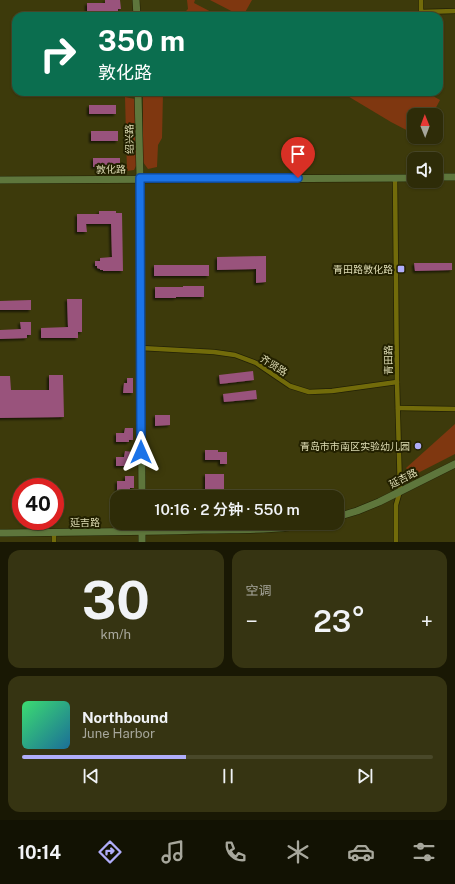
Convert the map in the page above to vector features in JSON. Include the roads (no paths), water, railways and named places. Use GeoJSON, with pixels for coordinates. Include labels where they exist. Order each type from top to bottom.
{"type":"FeatureCollection","features":[{"type":"Feature","properties":{"kind":"main road"},"geometry":{"type":"LineString","coordinates":[[136,0],[137,12]]}},
{"type":"Feature","properties":{"kind":"main road","name":"绍兴路"},"geometry":{"type":"LineString","coordinates":[[138,96],[142,490]]}},
{"type":"Feature","properties":{"kind":"main road"},"geometry":{"type":"LineString","coordinates":[[443,177],[455,177]]}},
{"type":"Feature","properties":{"kind":"main road","name":"敦化路"},"geometry":{"type":"LineString","coordinates":[[0,180],[140,178],[407,178]]}},
{"type":"Feature","properties":{"kind":"main road","name":"延吉路"},"geometry":{"type":"LineString","coordinates":[[344,515],[379,502],[455,464]]}},
{"type":"Feature","properties":{"kind":"main road","name":"延吉路"},"geometry":{"type":"LineString","coordinates":[[0,533],[200,530]]}},
{"type":"Feature","properties":{"kind":"main road"},"geometry":{"type":"LineString","coordinates":[[142,532],[142,542]]}},
{"type":"Feature","properties":{"kind":"street"},"geometry":{"type":"LineString","coordinates":[[421,0],[421,12]]}},
{"type":"Feature","properties":{"kind":"street"},"geometry":{"type":"LineString","coordinates":[[443,12],[455,11]]}},
{"type":"Feature","properties":{"kind":"street","name":"青田路"},"geometry":{"type":"LineString","coordinates":[[395,178],[397,382],[400,491],[396,505],[396,542]]}},
{"type":"Feature","properties":{"kind":"street","name":"齐贤路"},"geometry":{"type":"LineString","coordinates":[[141,348],[214,352],[235,355],[256,363],[290,386],[309,392],[332,391],[397,382]]}},
{"type":"Feature","properties":{"kind":"street"},"geometry":{"type":"LineString","coordinates":[[398,408],[455,409]]}},
{"type":"Feature","properties":{"kind":"street"},"geometry":{"type":"LineString","coordinates":[[54,532],[54,542]]}},
{"type":"Feature","properties":{"kind":"place","name":"青田路敦化路"},"geometry":{"type":"Point","coordinates":[401,269]}},
{"type":"Feature","properties":{"kind":"place","name":"青岛市市南区实验幼儿园"},"geometry":{"type":"Point","coordinates":[418,446]}}]}
